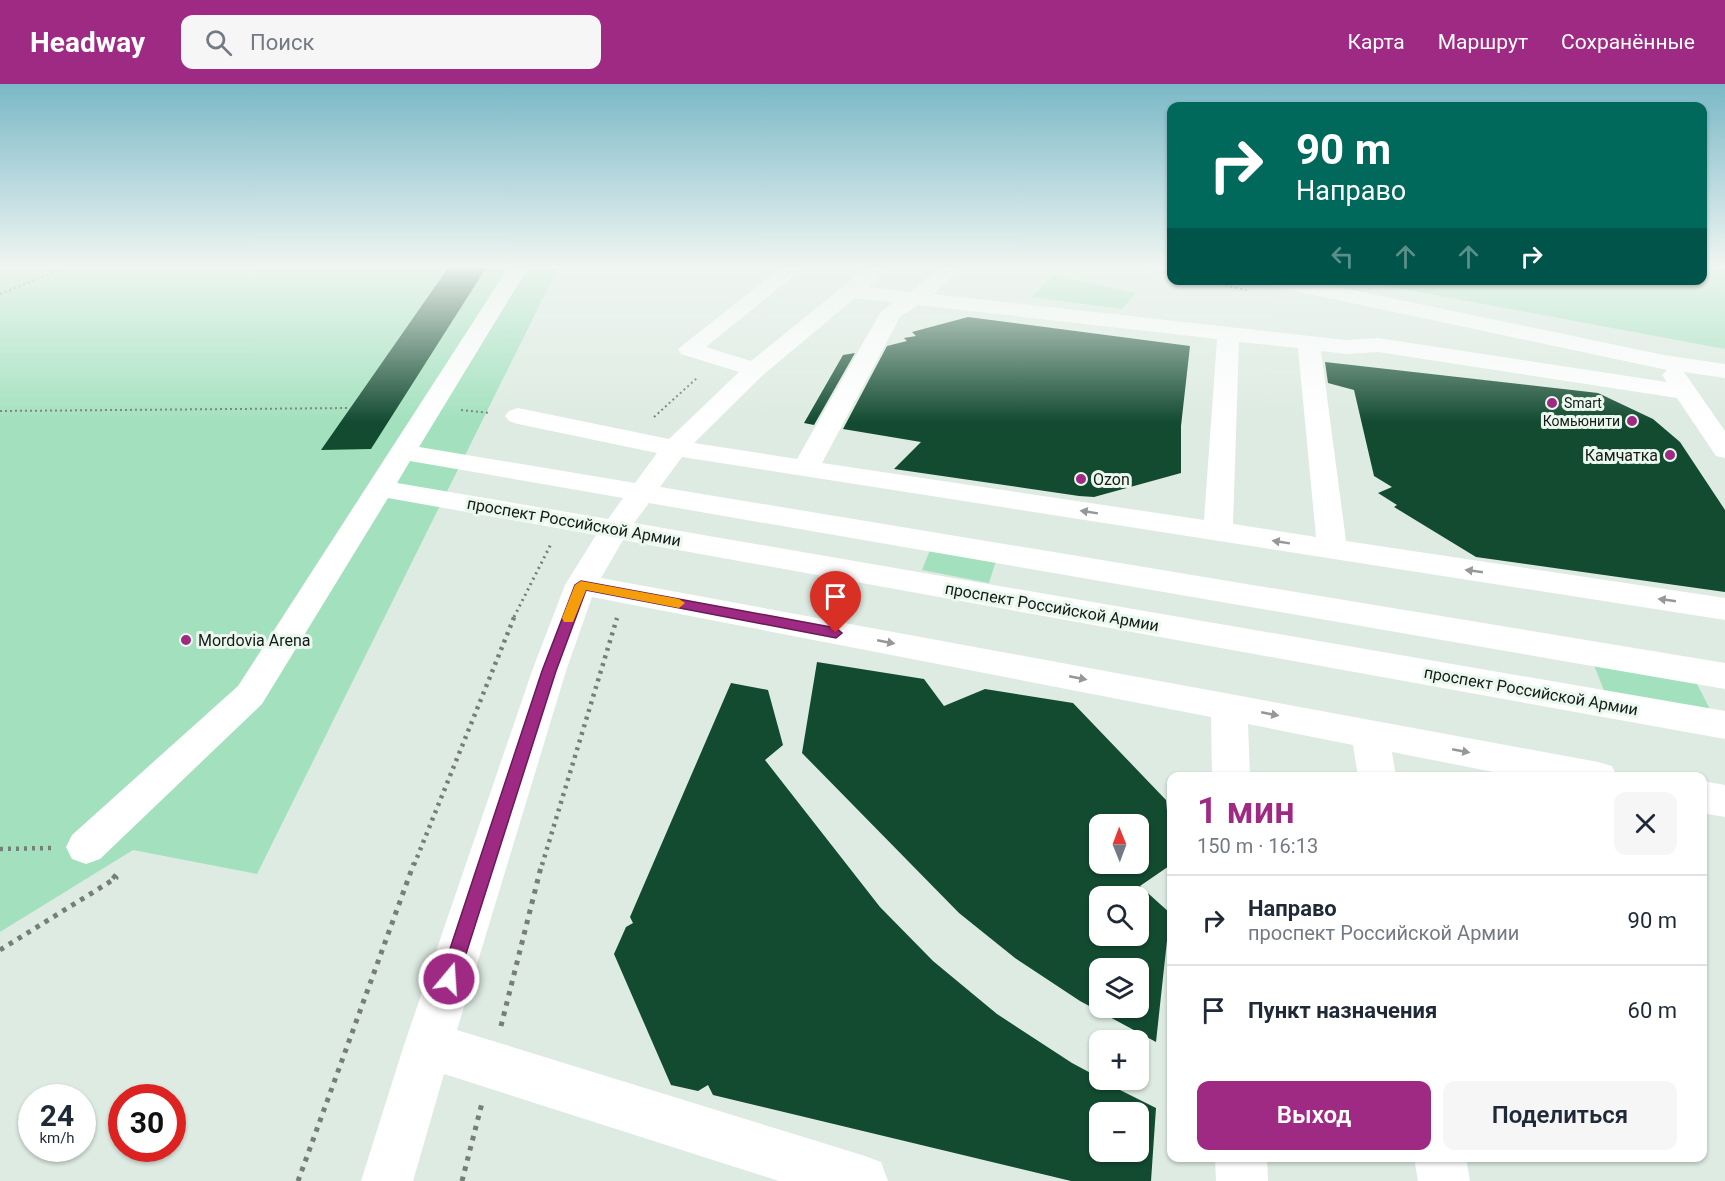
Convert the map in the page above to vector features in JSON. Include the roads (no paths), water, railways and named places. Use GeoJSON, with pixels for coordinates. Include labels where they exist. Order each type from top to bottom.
{"type":"FeatureCollection","features":[{"type":"Feature","properties":{"kind":"street"},"geometry":{"type":"LineString","coordinates":[[86,847],[250,695],[486,319]]}},
{"type":"Feature","properties":{"kind":"street"},"geometry":{"type":"LineString","coordinates":[[727,319],[689,349],[755,370]]}},
{"type":"Feature","properties":{"kind":"street"},"geometry":{"type":"LineString","coordinates":[[387,1181],[428,1045],[549,671],[581,585],[615,529],[675,448],[755,370],[815,319]]}},
{"type":"Feature","properties":{"kind":"street"},"geometry":{"type":"LineString","coordinates":[[806,468],[888,319]]}},
{"type":"Feature","properties":{"kind":"street"},"geometry":{"type":"LineString","coordinates":[[1099,319],[1346,347],[1378,345],[1685,392]]}},
{"type":"Feature","properties":{"kind":"street"},"geometry":{"type":"LineString","coordinates":[[1459,319],[1664,362],[1725,371]]}},
{"type":"Feature","properties":{"kind":"street"},"geometry":{"type":"LineString","coordinates":[[1218,532],[1228,334]]}},
{"type":"Feature","properties":{"kind":"street"},"geometry":{"type":"LineString","coordinates":[[1309,343],[1332,550]]}},
{"type":"Feature","properties":{"kind":"street"},"geometry":{"type":"LineString","coordinates":[[1664,362],[1725,450]]}},
{"type":"Feature","properties":{"kind":"street"},"geometry":{"type":"LineString","coordinates":[[518,416],[675,448],[1725,609]]}},
{"type":"Feature","properties":{"kind":"street"},"geometry":{"type":"LineString","coordinates":[[402,452],[537,478],[640,493],[1725,676]]}},
{"type":"Feature","properties":{"kind":"street"},"geometry":{"type":"LineString","coordinates":[[462,463],[472,500],[537,478]]}},
{"type":"Feature","properties":{"kind":"street"},"geometry":{"type":"LineString","coordinates":[[537,478],[560,520]]}},
{"type":"Feature","properties":{"kind":"street","name":"проспект Российской Армии"},"geometry":{"type":"LineString","coordinates":[[380,488],[472,500],[560,520],[1725,725]]}},
{"type":"Feature","properties":{"kind":"street"},"geometry":{"type":"LineString","coordinates":[[581,585],[1571,772]]}},
{"type":"Feature","properties":{"kind":"street"},"geometry":{"type":"LineString","coordinates":[[1229,707],[1231,772]]}},
{"type":"Feature","properties":{"kind":"street"},"geometry":{"type":"LineString","coordinates":[[1370,734],[1376,772]]}},
{"type":"Feature","properties":{"kind":"street"},"geometry":{"type":"LineString","coordinates":[[1707,798],[1725,801]]}},
{"type":"Feature","properties":{"kind":"street"},"geometry":{"type":"LineString","coordinates":[[428,1045],[491,1067],[862,1181]]}},
{"type":"Feature","properties":{"kind":"street"},"geometry":{"type":"LineString","coordinates":[[1241,1162],[1242,1181]]}},
{"type":"Feature","properties":{"kind":"street"},"geometry":{"type":"LineString","coordinates":[[1441,1162],[1444,1181]]}},
{"type":"Feature","properties":{"kind":"place","name":"Smart"},"geometry":{"type":"Point","coordinates":[1552,403]}},
{"type":"Feature","properties":{"kind":"place","name":"Комьюнити"},"geometry":{"type":"Point","coordinates":[1632,421]}},
{"type":"Feature","properties":{"kind":"place","name":"Камчатка"},"geometry":{"type":"Point","coordinates":[1670,455]}},
{"type":"Feature","properties":{"kind":"place","name":"Ozon"},"geometry":{"type":"Point","coordinates":[1081,479]}},
{"type":"Feature","properties":{"kind":"place","name":"Mordovia Arena"},"geometry":{"type":"Point","coordinates":[186,640]}}]}
